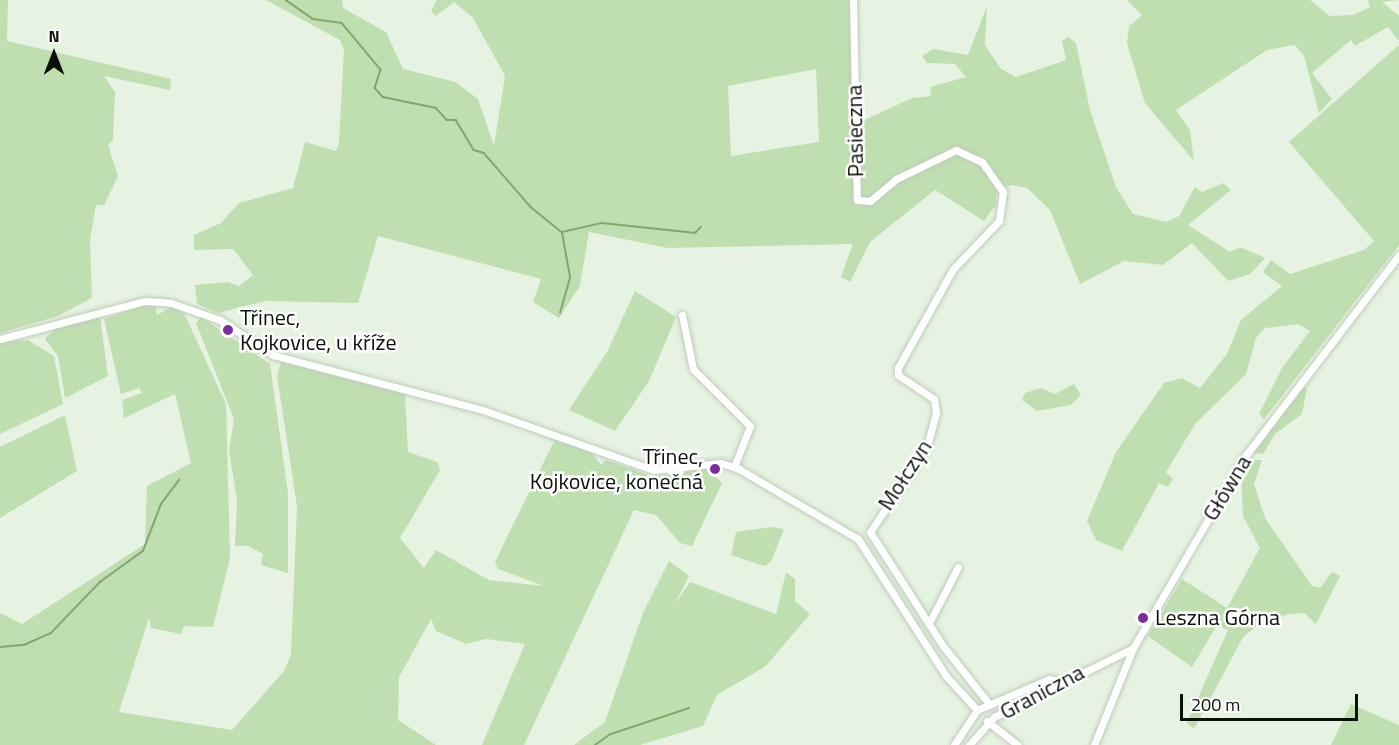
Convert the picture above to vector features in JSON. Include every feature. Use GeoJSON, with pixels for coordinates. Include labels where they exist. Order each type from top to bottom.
{"type":"FeatureCollection","features":[{"type":"Feature","properties":{"kind":"street","name":"Pasieczna"},"geometry":{"type":"LineString","coordinates":[[853,0],[857,200],[870,201],[896,179],[956,150],[982,162],[1002,186],[999,221],[953,269]]}},
{"type":"Feature","properties":{"kind":"street","name":"Główna"},"geometry":{"type":"LineString","coordinates":[[1094,745],[1133,648],[1246,455],[1399,255]]}},
{"type":"Feature","properties":{"kind":"street","name":"Mołczyn"},"geometry":{"type":"LineString","coordinates":[[953,269],[897,372],[934,399],[931,436],[870,532],[929,623],[990,705]]}},
{"type":"Feature","properties":{"kind":"street"},"geometry":{"type":"LineString","coordinates":[[0,339],[145,301],[171,303],[220,320],[273,356],[483,410],[652,470],[721,463],[734,467],[817,510],[858,539],[941,668],[977,710]]}},
{"type":"Feature","properties":{"kind":"street"},"geometry":{"type":"LineString","coordinates":[[682,315],[693,369],[750,426],[734,467]]}},
{"type":"Feature","properties":{"kind":"street"},"geometry":{"type":"LineString","coordinates":[[929,623],[958,567]]}},
{"type":"Feature","properties":{"kind":"street","name":"Graniczna"},"geometry":{"type":"LineString","coordinates":[[1017,745],[987,721],[1133,648]]}},
{"type":"Feature","properties":{"kind":"street"},"geometry":{"type":"LineString","coordinates":[[956,744],[977,710],[1049,679],[1061,682]]}},
{"type":"Feature","properties":{"kind":"street"},"geometry":{"type":"LineString","coordinates":[[969,745],[987,721]]}},
{"type":"Feature","properties":{"kind":"green space"},"geometry":{"type":"Polygon","coordinates":[[[0,0],[8,0],[7,41],[171,79],[170,90],[104,76],[115,92],[113,140],[108,145],[118,176],[104,205],[96,205],[90,241],[92,298],[58,316],[0,333],[0,0]]]}},
{"type":"Feature","properties":{"kind":"green space"},"geometry":{"type":"Polygon","coordinates":[[[266,0],[342,0],[343,8],[386,32],[403,69],[455,82],[478,99],[494,146],[505,76],[473,18],[454,2],[436,16],[431,11],[437,0],[851,0],[858,123],[912,98],[931,96],[930,87],[966,77],[955,64],[927,63],[922,56],[933,49],[968,55],[987,6],[985,45],[1001,69],[1016,77],[1066,60],[1062,41],[1068,37],[1076,43],[1090,110],[1116,187],[1133,214],[1166,222],[1179,216],[1195,187],[1202,192],[1223,183],[1231,190],[1188,225],[1230,252],[1240,247],[1265,258],[1250,274],[1228,281],[1192,243],[1163,265],[1124,261],[1080,284],[1050,210],[1027,188],[1012,185],[997,189],[996,205],[984,221],[935,190],[870,242],[850,282],[841,277],[853,244],[668,248],[589,232],[580,286],[559,318],[533,302],[541,279],[378,236],[358,303],[265,301],[218,313],[197,304],[195,285],[228,282],[239,286],[253,275],[233,249],[194,250],[194,235],[221,223],[239,203],[293,188],[305,142],[336,151],[339,142],[344,50],[340,40],[266,0]],[[816,69],[728,86],[731,156],[819,142],[816,69]]]}},
{"type":"Feature","properties":{"kind":"green space"},"geometry":{"type":"Polygon","coordinates":[[[1127,0],[1310,0],[1330,16],[1353,15],[1370,7],[1368,0],[1399,0],[1382,2],[1399,16],[1399,41],[1388,27],[1355,46],[1351,40],[1312,73],[1332,99],[1319,113],[1304,56],[1295,45],[1267,50],[1176,110],[1190,130],[1194,161],[1145,103],[1127,43],[1129,26],[1142,15],[1127,0]]]}},
{"type":"Feature","properties":{"kind":"green space"},"geometry":{"type":"Polygon","coordinates":[[[1399,45],[1399,245],[1264,419],[1259,414],[1282,368],[1310,331],[1298,324],[1265,328],[1256,338],[1246,374],[1195,424],[1166,472],[1173,479],[1168,487],[1159,483],[1122,551],[1096,540],[1087,521],[1116,452],[1164,383],[1182,378],[1200,388],[1227,354],[1241,320],[1282,286],[1263,272],[1271,260],[1290,274],[1364,250],[1374,241],[1289,142],[1399,45]]]}},
{"type":"Feature","properties":{"kind":"green space"},"geometry":{"type":"Polygon","coordinates":[[[635,291],[676,317],[649,381],[615,431],[569,410],[607,352],[635,291]]]}},
{"type":"Feature","properties":{"kind":"green space"},"geometry":{"type":"Polygon","coordinates":[[[144,305],[155,306],[157,315],[171,307],[184,313],[226,404],[230,558],[213,627],[184,626],[181,634],[151,628],[149,618],[119,712],[232,730],[284,671],[291,655],[297,506],[277,376],[281,362],[405,393],[408,452],[437,462],[440,470],[400,538],[424,568],[436,550],[489,580],[544,586],[498,569],[495,562],[555,439],[591,452],[601,465],[606,460],[654,477],[706,468],[722,483],[692,546],[680,543],[656,515],[634,510],[524,745],[482,745],[525,644],[486,639],[466,644],[436,631],[431,619],[399,677],[398,720],[436,745],[0,745],[0,613],[22,624],[145,544],[147,486],[191,463],[175,394],[124,418],[122,400],[142,393],[139,388],[121,394],[104,319],[144,305]]]}},
{"type":"Feature","properties":{"kind":"green space"},"geometry":{"type":"Polygon","coordinates":[[[100,317],[108,376],[65,398],[58,356],[45,339],[56,327],[100,317]]]}},
{"type":"Feature","properties":{"kind":"green space"},"geometry":{"type":"Polygon","coordinates":[[[201,317],[270,364],[288,493],[288,573],[261,565],[263,554],[248,546],[235,546],[237,501],[229,450],[234,419],[196,323],[201,317]]]}},
{"type":"Feature","properties":{"kind":"green space"},"geometry":{"type":"Polygon","coordinates":[[[28,340],[54,356],[63,404],[0,434],[0,342],[28,340]]]}},
{"type":"Feature","properties":{"kind":"green space"},"geometry":{"type":"Polygon","coordinates":[[[1074,384],[1081,395],[1071,405],[1037,411],[1022,400],[1025,393],[1041,388],[1055,394],[1074,384]]]}},
{"type":"Feature","properties":{"kind":"green space"},"geometry":{"type":"Polygon","coordinates":[[[1302,386],[1307,389],[1302,414],[1275,434],[1263,454],[1254,453],[1302,386]]]}},
{"type":"Feature","properties":{"kind":"green space"},"geometry":{"type":"Polygon","coordinates":[[[65,415],[77,471],[0,518],[0,447],[65,415]]]}},
{"type":"Feature","properties":{"kind":"green space"},"geometry":{"type":"Polygon","coordinates":[[[1250,460],[1262,460],[1254,484],[1265,518],[1312,586],[1320,588],[1332,572],[1340,576],[1316,624],[1304,613],[1289,614],[1261,623],[1243,637],[1194,729],[1187,723],[1228,630],[1217,625],[1192,667],[1148,636],[1182,579],[1227,608],[1260,548],[1243,516],[1241,476],[1250,460]]]}},
{"type":"Feature","properties":{"kind":"green space"},"geometry":{"type":"Polygon","coordinates":[[[771,527],[784,529],[771,562],[764,566],[731,555],[736,532],[771,527]]]}},
{"type":"Feature","properties":{"kind":"green space"},"geometry":{"type":"Polygon","coordinates":[[[669,561],[689,576],[675,604],[690,582],[776,614],[786,572],[795,579],[795,601],[810,614],[766,666],[717,695],[703,726],[640,745],[574,745],[605,722],[643,613],[669,561]]]}},
{"type":"Feature","properties":{"kind":"green space"},"geometry":{"type":"Polygon","coordinates":[[[1351,704],[1399,725],[1399,745],[1331,745],[1351,704]]]}},
{"type":"Feature","properties":{"kind":"waterway"},"geometry":{"type":"LineString","coordinates":[[286,0],[313,19],[342,23],[381,70],[375,88],[383,97],[436,108],[447,120],[456,120],[474,150],[484,153],[531,207],[562,232],[602,223],[695,233],[701,227]]}},
{"type":"Feature","properties":{"kind":"waterway"},"geometry":{"type":"LineString","coordinates":[[560,313],[570,277],[562,233]]}},
{"type":"Feature","properties":{"kind":"waterway"},"geometry":{"type":"LineString","coordinates":[[0,647],[24,645],[51,633],[100,582],[143,551],[161,504],[179,480]]}},
{"type":"Feature","properties":{"kind":"waterway"},"geometry":{"type":"LineString","coordinates":[[595,745],[611,734],[689,708]]}},
{"type":"Feature","properties":{"kind":"place","name":"Třinec, Kojkovice, u kříže"},"geometry":{"type":"Point","coordinates":[228,330]}},
{"type":"Feature","properties":{"kind":"place","name":"Třinec, Kojkovice, konečná"},"geometry":{"type":"Point","coordinates":[715,469]}},
{"type":"Feature","properties":{"kind":"place","name":"Leszna Górna"},"geometry":{"type":"Point","coordinates":[1143,618]}}]}
